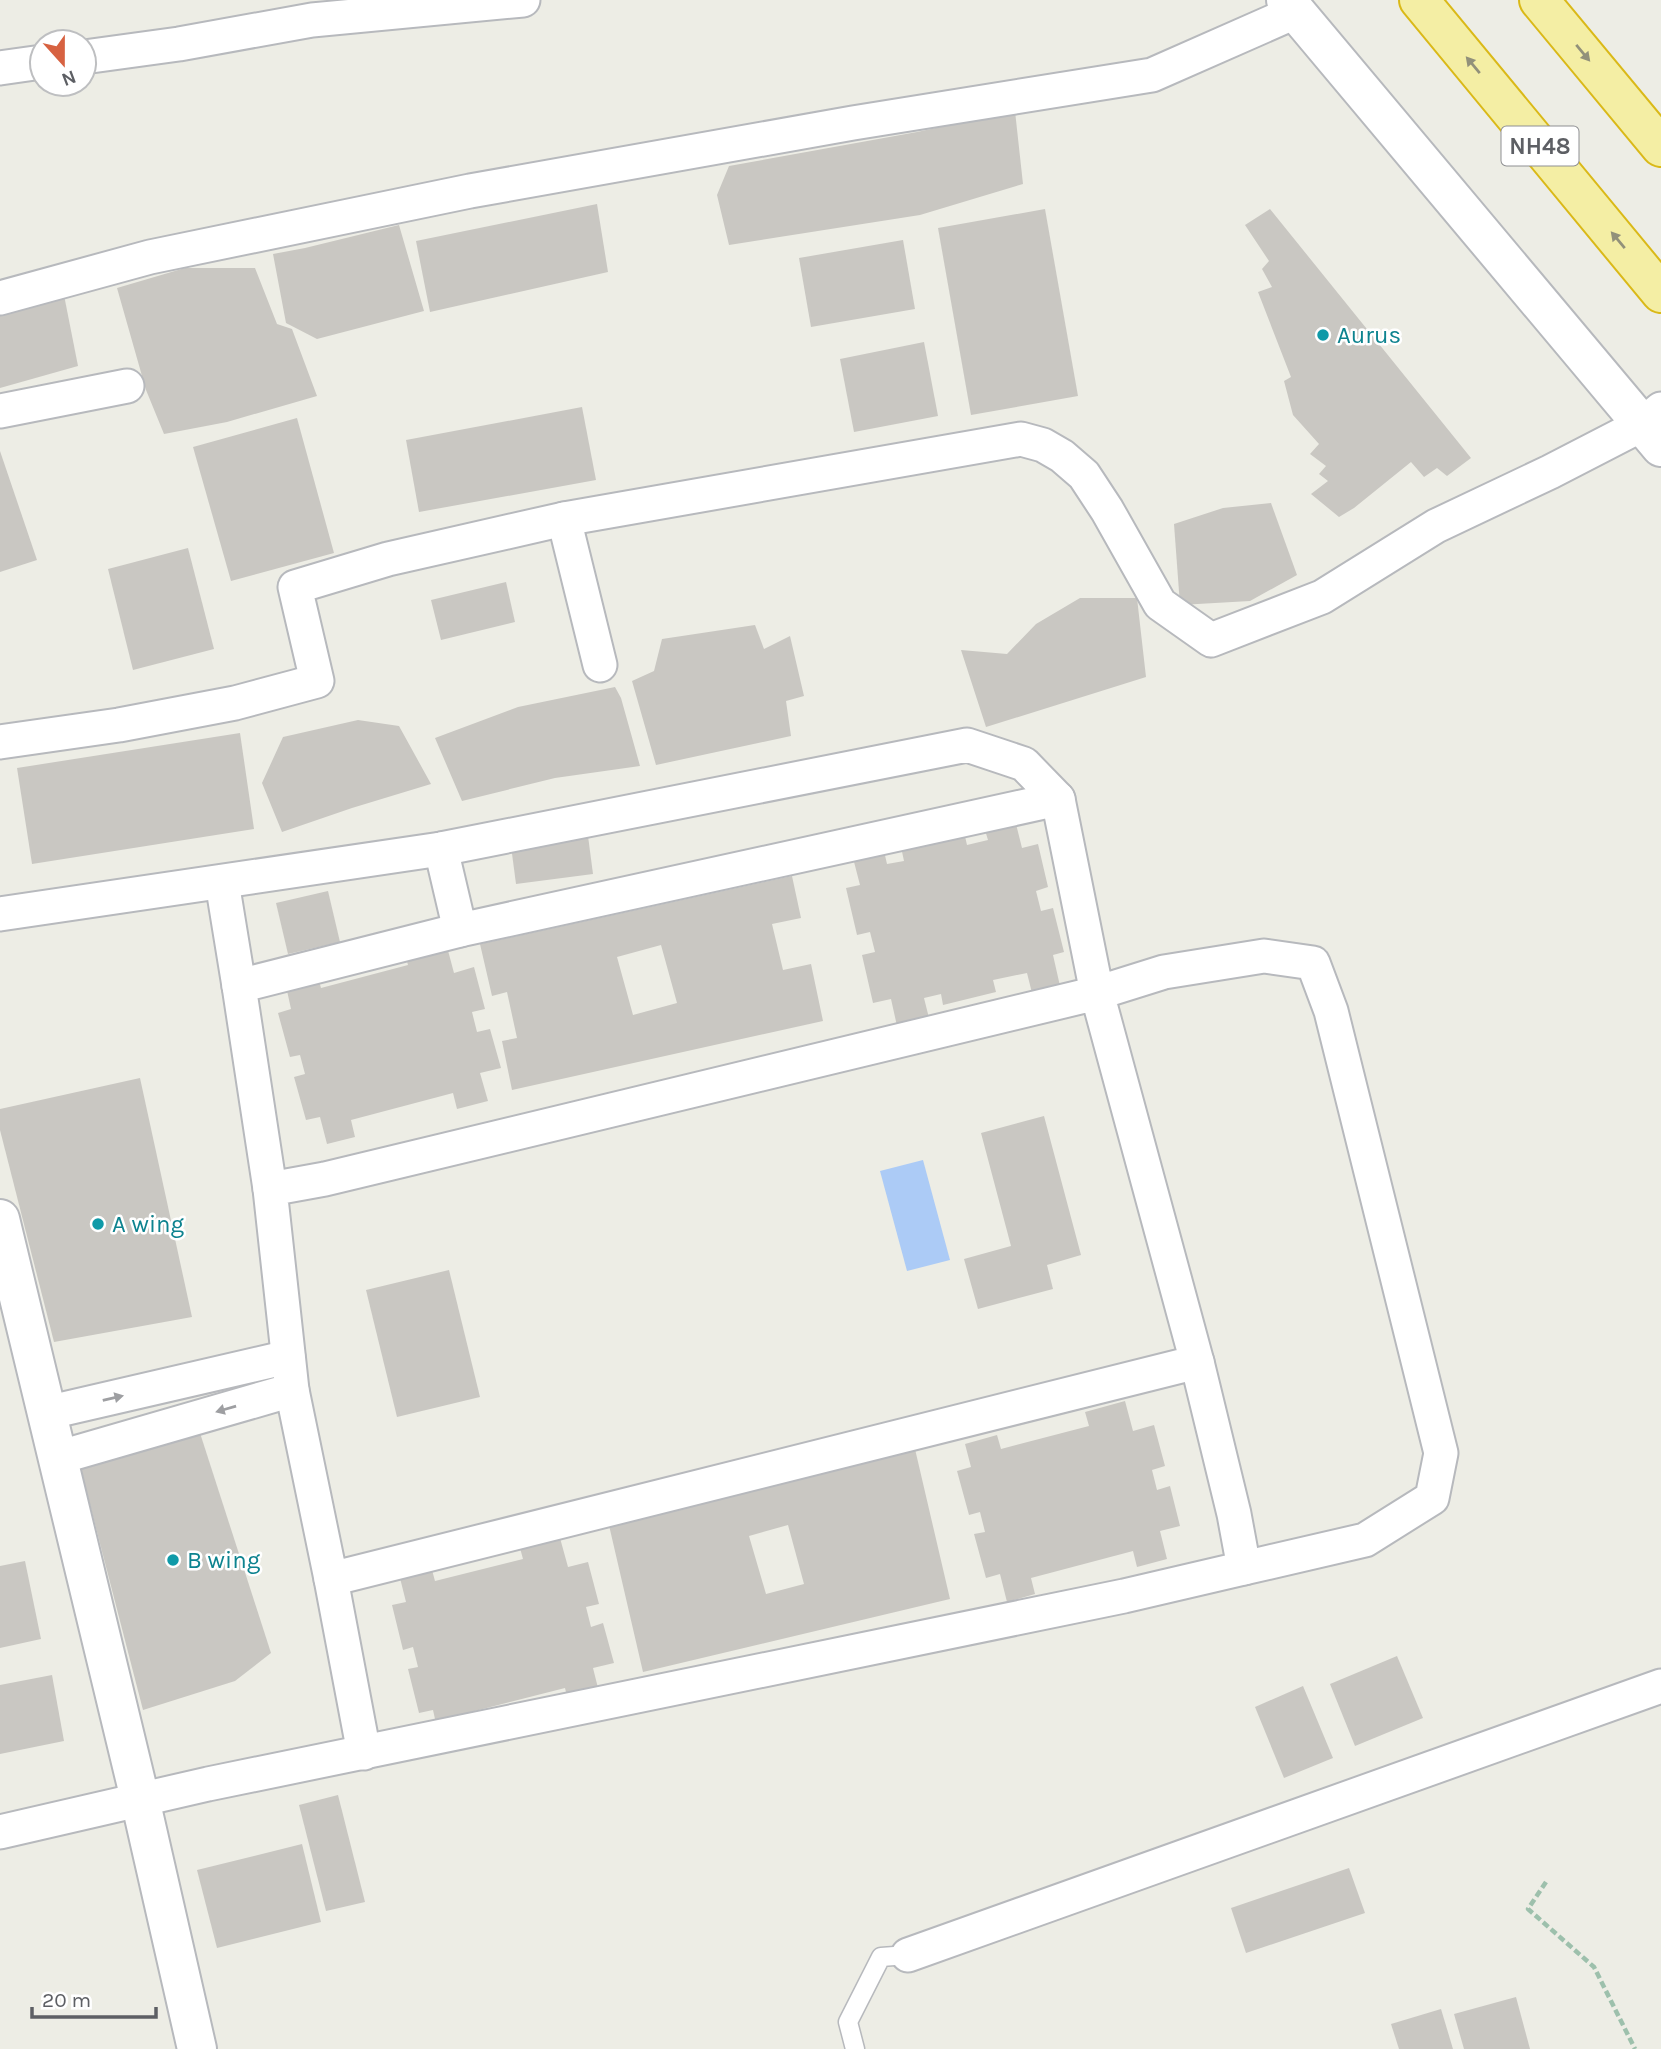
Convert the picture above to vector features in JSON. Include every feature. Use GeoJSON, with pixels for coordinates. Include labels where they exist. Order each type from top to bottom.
{"type":"FeatureCollection","features":[{"type":"Feature","properties":{"kind":"highway","name":"NH48"},"geometry":{"type":"LineString","coordinates":[[1419,0],[1661,293]]}},
{"type":"Feature","properties":{"kind":"highway"},"geometry":{"type":"LineString","coordinates":[[1539,0],[1661,147]]}},
{"type":"Feature","properties":{"kind":"street"},"geometry":{"type":"LineString","coordinates":[[98,55],[180,44],[312,20],[523,0]]}},
{"type":"Feature","properties":{"kind":"street"},"geometry":{"type":"LineString","coordinates":[[0,298],[150,257],[470,191],[853,123],[1153,75],[1290,6],[1655,427],[1550,471],[1436,526],[1322,597],[1211,640],[1160,604],[1084,475],[1062,456],[1043,445],[1021,439],[564,519],[388,559],[295,587],[317,681],[235,703],[119,725],[0,742]]}},
{"type":"Feature","properties":{"kind":"street"},"geometry":{"type":"LineString","coordinates":[[0,68],[28,64]]}},
{"type":"Feature","properties":{"kind":"street"},"geometry":{"type":"LineString","coordinates":[[0,411],[127,386]]}},
{"type":"Feature","properties":{"kind":"street"},"geometry":{"type":"LineString","coordinates":[[564,519],[600,666]]}},
{"type":"Feature","properties":{"kind":"street"},"geometry":{"type":"LineString","coordinates":[[0,915],[441,849],[967,745],[1024,764],[1058,799],[1097,993],[1197,1362],[1234,1514],[1244,1568]]}},
{"type":"Feature","properties":{"kind":"street"},"geometry":{"type":"LineString","coordinates":[[239,986],[460,930],[1058,799]]}},
{"type":"Feature","properties":{"kind":"street"},"geometry":{"type":"LineString","coordinates":[[441,849],[460,930]]}},
{"type":"Feature","properties":{"kind":"street"},"geometry":{"type":"LineString","coordinates":[[222,882],[271,1189],[292,1390],[364,1753]]}},
{"type":"Feature","properties":{"kind":"street"},"geometry":{"type":"LineString","coordinates":[[0,1832],[140,1799],[1124,1596],[1365,1540],[1432,1498],[1441,1453],[1331,1011],[1313,963],[1264,956],[1164,972],[1097,993],[325,1179],[271,1189]]}},
{"type":"Feature","properties":{"kind":"street"},"geometry":{"type":"LineString","coordinates":[[0,1219],[198,2049]]}},
{"type":"Feature","properties":{"kind":"street"},"geometry":{"type":"LineString","coordinates":[[46,1413],[288,1357]]}},
{"type":"Feature","properties":{"kind":"street"},"geometry":{"type":"LineString","coordinates":[[331,1579],[1197,1362]]}},
{"type":"Feature","properties":{"kind":"street"},"geometry":{"type":"LineString","coordinates":[[57,1458],[292,1390]]}},
{"type":"Feature","properties":{"kind":"street"},"geometry":{"type":"LineString","coordinates":[[908,1955],[1661,1686]]}},
{"type":"Feature","properties":{"kind":"lane"},"geometry":{"type":"LineString","coordinates":[[855,2049],[848,2022],[881,1957],[908,1955]]}},
{"type":"Feature","properties":{"kind":"path"},"geometry":{"type":"LineString","coordinates":[[1546,1882],[1528,1909],[1594,1967],[1635,2049]]}},
{"type":"Feature","properties":{"kind":"water"},"geometry":{"type":"Polygon","coordinates":[[[923,1160],[950,1260],[907,1271],[880,1171],[923,1160]]]}},
{"type":"Feature","properties":{"kind":"building"},"geometry":{"type":"Polygon","coordinates":[[[1015,111],[1023,184],[920,215],[729,245],[717,195],[729,166],[917,132],[1015,111]]]}},
{"type":"Feature","properties":{"kind":"building"},"geometry":{"type":"Polygon","coordinates":[[[597,204],[608,272],[430,312],[416,241],[597,204]]]}},
{"type":"Feature","properties":{"kind":"building"},"geometry":{"type":"Polygon","coordinates":[[[1045,209],[1078,396],[971,415],[938,228],[1045,209]]]}},
{"type":"Feature","properties":{"kind":"building","name":"Aurus"},"geometry":{"type":"Polygon","coordinates":[[[1270,209],[1471,458],[1447,476],[1437,468],[1424,477],[1411,462],[1339,517],[1311,494],[1328,481],[1319,474],[1326,466],[1310,454],[1319,444],[1293,415],[1284,381],[1291,377],[1258,292],[1272,287],[1262,269],[1269,261],[1245,225],[1270,209]]]}},
{"type":"Feature","properties":{"kind":"building"},"geometry":{"type":"Polygon","coordinates":[[[399,225],[424,311],[317,339],[286,323],[273,254],[399,225]]]}},
{"type":"Feature","properties":{"kind":"building"},"geometry":{"type":"Polygon","coordinates":[[[903,240],[915,309],[811,327],[799,258],[903,240]]]}},
{"type":"Feature","properties":{"kind":"building"},"geometry":{"type":"Polygon","coordinates":[[[185,268],[255,268],[277,324],[292,329],[317,396],[227,422],[164,434],[146,390],[117,288],[185,268]]]}},
{"type":"Feature","properties":{"kind":"building"},"geometry":{"type":"Polygon","coordinates":[[[63,290],[78,366],[0,388],[0,304],[63,290]]]}},
{"type":"Feature","properties":{"kind":"building"},"geometry":{"type":"Polygon","coordinates":[[[924,342],[938,416],[854,432],[840,359],[924,342]]]}},
{"type":"Feature","properties":{"kind":"building"},"geometry":{"type":"Polygon","coordinates":[[[582,407],[596,480],[419,512],[406,440],[582,407]]]}},
{"type":"Feature","properties":{"kind":"building"},"geometry":{"type":"Polygon","coordinates":[[[297,418],[334,553],[231,581],[193,447],[297,418]]]}},
{"type":"Feature","properties":{"kind":"building"},"geometry":{"type":"Polygon","coordinates":[[[0,451],[37,560],[0,572],[0,451]]]}},
{"type":"Feature","properties":{"kind":"building"},"geometry":{"type":"Polygon","coordinates":[[[1271,503],[1297,575],[1250,601],[1180,605],[1174,524],[1223,508],[1271,503]]]}},
{"type":"Feature","properties":{"kind":"building"},"geometry":{"type":"Polygon","coordinates":[[[188,548],[214,649],[133,670],[108,569],[188,548]]]}},
{"type":"Feature","properties":{"kind":"building"},"geometry":{"type":"Polygon","coordinates":[[[506,582],[515,622],[441,640],[431,600],[506,582]]]}},
{"type":"Feature","properties":{"kind":"building"},"geometry":{"type":"Polygon","coordinates":[[[1080,598],[1137,598],[1146,677],[986,727],[961,650],[1007,654],[1036,624],[1080,598]]]}},
{"type":"Feature","properties":{"kind":"building"},"geometry":{"type":"Polygon","coordinates":[[[755,625],[764,649],[790,636],[804,696],[786,701],[791,736],[656,765],[632,681],[654,671],[662,639],[755,625]]]}},
{"type":"Feature","properties":{"kind":"building"},"geometry":{"type":"Polygon","coordinates":[[[615,687],[621,698],[640,766],[555,778],[462,801],[435,738],[518,707],[615,687]]]}},
{"type":"Feature","properties":{"kind":"building"},"geometry":{"type":"Polygon","coordinates":[[[358,720],[399,726],[431,784],[282,832],[262,783],[283,737],[358,720]]]}},
{"type":"Feature","properties":{"kind":"building"},"geometry":{"type":"Polygon","coordinates":[[[240,733],[254,829],[32,864],[17,768],[240,733]]]}},
{"type":"Feature","properties":{"kind":"building"},"geometry":{"type":"Polygon","coordinates":[[[1015,820],[1022,848],[1038,844],[1048,887],[1036,891],[1041,911],[1053,908],[1064,952],[1053,955],[1060,986],[1032,993],[1027,973],[993,980],[996,992],[943,1005],[941,994],[924,998],[929,1018],[897,1026],[891,999],[873,1003],[862,955],[875,952],[870,932],[857,935],[846,888],[860,885],[853,858],[884,851],[887,864],[904,861],[901,847],[964,832],[967,845],[988,840],[984,827],[1015,820]]]}},
{"type":"Feature","properties":{"kind":"building"},"geometry":{"type":"Polygon","coordinates":[[[588,836],[593,874],[516,884],[511,846],[588,836]]]}},
{"type":"Feature","properties":{"kind":"building"},"geometry":{"type":"Polygon","coordinates":[[[792,876],[801,918],[772,924],[783,970],[811,964],[823,1021],[512,1090],[502,1041],[517,1038],[507,992],[492,996],[480,944],[792,876]],[[661,945],[617,957],[633,1015],[677,1003],[661,945]]]}},
{"type":"Feature","properties":{"kind":"building"},"geometry":{"type":"Polygon","coordinates":[[[328,891],[340,942],[288,954],[276,903],[328,891]]]}},
{"type":"Feature","properties":{"kind":"building"},"geometry":{"type":"Polygon","coordinates":[[[446,943],[454,973],[474,967],[485,1009],[472,1012],[477,1032],[490,1029],[501,1068],[480,1073],[488,1101],[457,1109],[453,1093],[351,1120],[355,1137],[327,1144],[320,1117],[306,1120],[294,1077],[305,1074],[300,1055],[290,1057],[278,1013],[291,1009],[286,986],[318,977],[321,988],[408,965],[405,954],[446,943]]]}},
{"type":"Feature","properties":{"kind":"building","name":"A wing"},"geometry":{"type":"Polygon","coordinates":[[[140,1078],[192,1317],[54,1342],[0,1130],[0,1109],[140,1078]]]}},
{"type":"Feature","properties":{"kind":"building"},"geometry":{"type":"Polygon","coordinates":[[[1044,1116],[1081,1255],[1047,1265],[1053,1289],[978,1309],[964,1259],[1011,1246],[981,1133],[1044,1116]]]}},
{"type":"Feature","properties":{"kind":"building"},"geometry":{"type":"Polygon","coordinates":[[[449,1270],[480,1397],[397,1417],[366,1290],[449,1270]]]}},
{"type":"Feature","properties":{"kind":"building"},"geometry":{"type":"Polygon","coordinates":[[[1125,1401],[1133,1431],[1154,1425],[1165,1466],[1152,1470],[1157,1490],[1170,1486],[1180,1526],[1160,1531],[1167,1559],[1137,1567],[1133,1551],[1031,1578],[1035,1594],[1007,1602],[1000,1574],[986,1578],[974,1534],[985,1532],[980,1512],[969,1515],[957,1471],[971,1467],[965,1444],[997,1435],[1001,1449],[1089,1426],[1085,1412],[1125,1401]]]}},
{"type":"Feature","properties":{"kind":"building","name":"B wing"},"geometry":{"type":"Polygon","coordinates":[[[200,1433],[271,1653],[235,1681],[143,1710],[80,1466],[200,1433]]]}},
{"type":"Feature","properties":{"kind":"building"},"geometry":{"type":"Polygon","coordinates":[[[915,1449],[950,1599],[643,1672],[608,1521],[915,1449]],[[788,1525],[749,1536],[766,1594],[804,1584],[788,1525]]]}},
{"type":"Feature","properties":{"kind":"building"},"geometry":{"type":"Polygon","coordinates":[[[560,1538],[568,1567],[588,1562],[599,1604],[586,1607],[591,1627],[603,1623],[614,1663],[593,1668],[600,1696],[569,1704],[565,1688],[463,1714],[467,1730],[439,1737],[433,1710],[419,1713],[408,1669],[418,1667],[413,1647],[403,1650],[392,1605],[406,1602],[400,1578],[432,1570],[435,1581],[523,1559],[520,1548],[560,1538]]]}},
{"type":"Feature","properties":{"kind":"building"},"geometry":{"type":"Polygon","coordinates":[[[25,1561],[41,1639],[0,1648],[0,1566],[25,1561]]]}},
{"type":"Feature","properties":{"kind":"building"},"geometry":{"type":"Polygon","coordinates":[[[1397,1656],[1423,1718],[1355,1746],[1330,1684],[1397,1656]]]}},
{"type":"Feature","properties":{"kind":"building"},"geometry":{"type":"Polygon","coordinates":[[[52,1675],[64,1741],[0,1754],[0,1685],[52,1675]]]}},
{"type":"Feature","properties":{"kind":"building"},"geometry":{"type":"Polygon","coordinates":[[[1303,1686],[1333,1758],[1284,1778],[1255,1707],[1303,1686]]]}},
{"type":"Feature","properties":{"kind":"building"},"geometry":{"type":"Polygon","coordinates":[[[338,1795],[365,1902],[326,1911],[299,1805],[338,1795]]]}},
{"type":"Feature","properties":{"kind":"building"},"geometry":{"type":"Polygon","coordinates":[[[302,1844],[321,1922],[217,1948],[197,1870],[302,1844]]]}},
{"type":"Feature","properties":{"kind":"building"},"geometry":{"type":"Polygon","coordinates":[[[1349,1868],[1365,1913],[1246,1953],[1231,1908],[1349,1868]]]}},
{"type":"Feature","properties":{"kind":"building"},"geometry":{"type":"Polygon","coordinates":[[[1516,1997],[1530,2049],[1464,2049],[1454,2014],[1516,1997]]]}},
{"type":"Feature","properties":{"kind":"building"},"geometry":{"type":"Polygon","coordinates":[[[1441,2009],[1453,2049],[1399,2049],[1391,2024],[1441,2009]]]}},
{"type":"Feature","properties":{"kind":"place","name":"Aurus"},"geometry":{"type":"Point","coordinates":[1323,335]}},
{"type":"Feature","properties":{"kind":"place","name":"A wing"},"geometry":{"type":"Point","coordinates":[98,1224]}},
{"type":"Feature","properties":{"kind":"place","name":"B wing"},"geometry":{"type":"Point","coordinates":[173,1560]}}]}
